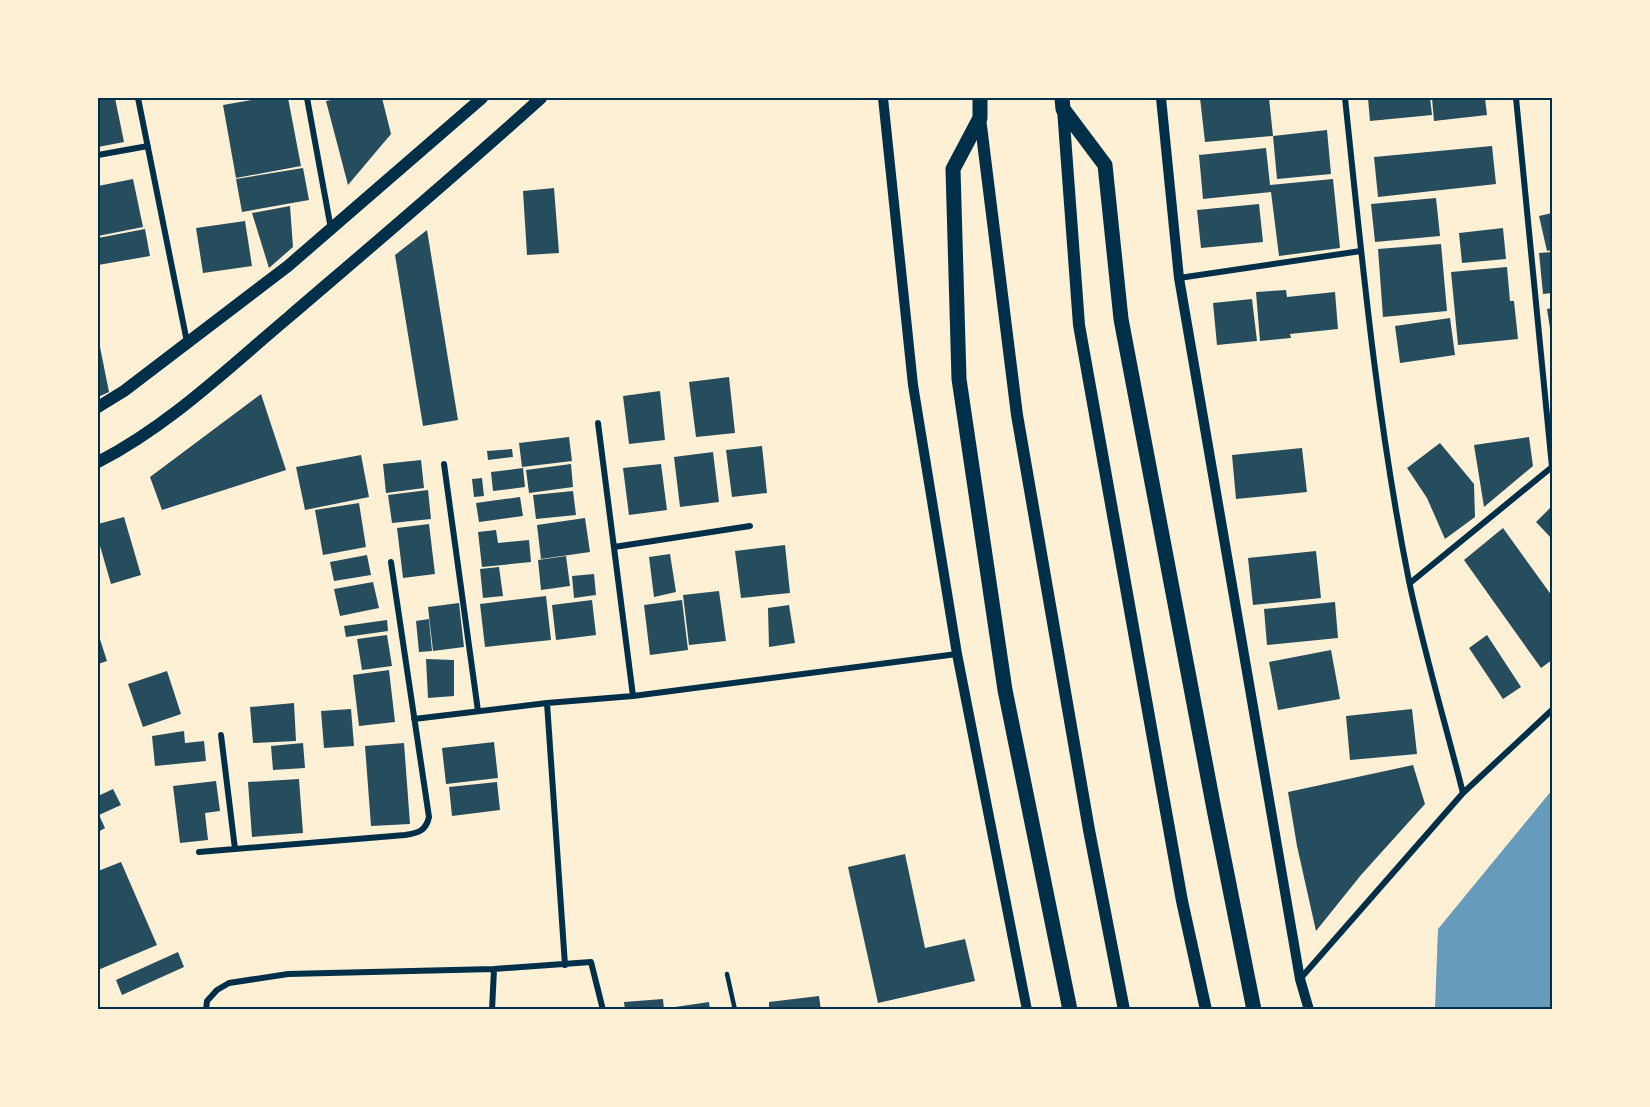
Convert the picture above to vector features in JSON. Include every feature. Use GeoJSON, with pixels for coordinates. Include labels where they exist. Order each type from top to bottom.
{"type":"FeatureCollection","features":[{"type":"Feature","properties":{"kind":"main road"},"geometry":{"type":"LineString","coordinates":[[98,407],[124,391],[288,266],[482,98]]}},
{"type":"Feature","properties":{"kind":"main road"},"geometry":{"type":"LineString","coordinates":[[98,462],[117,452],[198,397],[468,165],[541,98]]}},
{"type":"Feature","properties":{"kind":"main road"},"geometry":{"type":"LineString","coordinates":[[980,98],[1017,415],[1089,830],[1124,1010]]}},
{"type":"Feature","properties":{"kind":"main road"},"geometry":{"type":"LineString","coordinates":[[1063,103],[1106,165],[1121,319],[1211,798],[1254,1010]]}},
{"type":"Feature","properties":{"kind":"main road"},"geometry":{"type":"LineString","coordinates":[[1063,103],[1079,325],[1182,901],[1206,1010]]}},
{"type":"Feature","properties":{"kind":"main road"},"geometry":{"type":"LineString","coordinates":[[981,117],[953,169],[959,378],[1005,690],[1070,1010]]}},
{"type":"Feature","properties":{"kind":"street"},"geometry":{"type":"LineString","coordinates":[[138,98],[187,342]]}},
{"type":"Feature","properties":{"kind":"street"},"geometry":{"type":"LineString","coordinates":[[307,98],[331,229]]}},
{"type":"Feature","properties":{"kind":"street"},"geometry":{"type":"LineString","coordinates":[[883,98],[913,385],[957,654],[1027,1010]]}},
{"type":"Feature","properties":{"kind":"street"},"geometry":{"type":"LineString","coordinates":[[1161,98],[1179,278],[1300,979],[1309,1010]]}},
{"type":"Feature","properties":{"kind":"street"},"geometry":{"type":"LineString","coordinates":[[1345,98],[1376,373],[1410,583],[1463,793]]}},
{"type":"Feature","properties":{"kind":"street"},"geometry":{"type":"LineString","coordinates":[[1410,583],[1552,467],[1516,98]]}},
{"type":"Feature","properties":{"kind":"street"},"geometry":{"type":"LineString","coordinates":[[98,155],[148,146]]}},
{"type":"Feature","properties":{"kind":"street"},"geometry":{"type":"LineString","coordinates":[[1179,278],[1361,251]]}},
{"type":"Feature","properties":{"kind":"street"},"geometry":{"type":"LineString","coordinates":[[598,423],[633,696]]}},
{"type":"Feature","properties":{"kind":"street"},"geometry":{"type":"LineString","coordinates":[[444,464],[478,711]]}},
{"type":"Feature","properties":{"kind":"street"},"geometry":{"type":"LineString","coordinates":[[614,547],[750,526]]}},
{"type":"Feature","properties":{"kind":"street"},"geometry":{"type":"LineString","coordinates":[[199,852],[405,836],[424,830],[429,817],[391,562]]}},
{"type":"Feature","properties":{"kind":"street"},"geometry":{"type":"LineString","coordinates":[[414,719],[547,703],[633,696],[957,654]]}},
{"type":"Feature","properties":{"kind":"street"},"geometry":{"type":"LineString","coordinates":[[547,703],[565,965]]}},
{"type":"Feature","properties":{"kind":"street"},"geometry":{"type":"LineString","coordinates":[[1300,979],[1463,793],[1552,710]]}},
{"type":"Feature","properties":{"kind":"street"},"geometry":{"type":"LineString","coordinates":[[221,735],[236,849]]}},
{"type":"Feature","properties":{"kind":"street"},"geometry":{"type":"LineString","coordinates":[[206,1010],[207,1001],[217,990],[229,983],[288,974],[494,969],[591,962],[603,1010]]}},
{"type":"Feature","properties":{"kind":"street"},"geometry":{"type":"LineString","coordinates":[[492,1010],[494,969]]}},
{"type":"Feature","properties":{"kind":"lane"},"geometry":{"type":"LineString","coordinates":[[727,974],[735,1010]]}},
{"type":"Feature","properties":{"kind":"water"},"geometry":{"type":"Polygon","coordinates":[[[1552,790],[1552,1009],[1435,1009],[1438,929],[1552,790]]]}},
{"type":"Feature","properties":{"kind":"building"},"geometry":{"type":"Polygon","coordinates":[[[98,98],[115,98],[124,142],[98,147],[98,98]]]}},
{"type":"Feature","properties":{"kind":"building"},"geometry":{"type":"Polygon","coordinates":[[[263,98],[288,98],[301,166],[236,178],[223,105],[263,98]]]}},
{"type":"Feature","properties":{"kind":"building"},"geometry":{"type":"Polygon","coordinates":[[[341,98],[382,98],[391,134],[348,185],[326,101],[341,98]]]}},
{"type":"Feature","properties":{"kind":"building"},"geometry":{"type":"Polygon","coordinates":[[[1200,98],[1269,98],[1273,136],[1205,142],[1200,98]]]}},
{"type":"Feature","properties":{"kind":"building"},"geometry":{"type":"Polygon","coordinates":[[[1368,98],[1430,98],[1432,115],[1370,121],[1368,98]]]}},
{"type":"Feature","properties":{"kind":"building"},"geometry":{"type":"Polygon","coordinates":[[[1432,98],[1485,98],[1487,115],[1434,121],[1432,98]]]}},
{"type":"Feature","properties":{"kind":"building"},"geometry":{"type":"Polygon","coordinates":[[[1327,130],[1331,174],[1277,179],[1273,136],[1327,130]]]}},
{"type":"Feature","properties":{"kind":"building"},"geometry":{"type":"Polygon","coordinates":[[[1492,146],[1496,184],[1378,197],[1374,157],[1492,146]]]}},
{"type":"Feature","properties":{"kind":"building"},"geometry":{"type":"Polygon","coordinates":[[[1266,148],[1270,185],[1333,179],[1340,248],[1279,256],[1271,192],[1203,199],[1199,155],[1266,148]]]}},
{"type":"Feature","properties":{"kind":"building"},"geometry":{"type":"Polygon","coordinates":[[[303,168],[309,200],[242,212],[236,179],[303,168]]]}},
{"type":"Feature","properties":{"kind":"building"},"geometry":{"type":"Polygon","coordinates":[[[133,179],[143,227],[98,236],[98,186],[133,179]]]}},
{"type":"Feature","properties":{"kind":"building"},"geometry":{"type":"Polygon","coordinates":[[[554,188],[559,253],[527,255],[523,191],[554,188]]]}},
{"type":"Feature","properties":{"kind":"building"},"geometry":{"type":"Polygon","coordinates":[[[1436,198],[1440,236],[1375,242],[1371,204],[1436,198]]]}},
{"type":"Feature","properties":{"kind":"building"},"geometry":{"type":"Polygon","coordinates":[[[1259,204],[1263,242],[1201,248],[1197,210],[1259,204]]]}},
{"type":"Feature","properties":{"kind":"building"},"geometry":{"type":"Polygon","coordinates":[[[290,206],[293,247],[269,268],[252,213],[290,206]]]}},
{"type":"Feature","properties":{"kind":"building"},"geometry":{"type":"Polygon","coordinates":[[[1552,213],[1552,250],[1547,251],[1539,216],[1552,213]]]}},
{"type":"Feature","properties":{"kind":"building"},"geometry":{"type":"Polygon","coordinates":[[[245,221],[252,266],[203,273],[196,228],[245,221]]]}},
{"type":"Feature","properties":{"kind":"building"},"geometry":{"type":"Polygon","coordinates":[[[1503,228],[1506,259],[1462,263],[1459,233],[1503,228]]]}},
{"type":"Feature","properties":{"kind":"building"},"geometry":{"type":"Polygon","coordinates":[[[145,229],[150,256],[98,265],[98,238],[145,229]]]}},
{"type":"Feature","properties":{"kind":"building"},"geometry":{"type":"Polygon","coordinates":[[[427,230],[458,420],[423,426],[395,255],[427,230]]]}},
{"type":"Feature","properties":{"kind":"building"},"geometry":{"type":"Polygon","coordinates":[[[1441,244],[1447,311],[1383,317],[1378,249],[1441,244]]]}},
{"type":"Feature","properties":{"kind":"building"},"geometry":{"type":"Polygon","coordinates":[[[1552,252],[1552,293],[1543,294],[1539,253],[1552,252]]]}},
{"type":"Feature","properties":{"kind":"building"},"geometry":{"type":"Polygon","coordinates":[[[1507,267],[1510,301],[1514,301],[1518,339],[1458,345],[1451,272],[1507,267]]]}},
{"type":"Feature","properties":{"kind":"building"},"geometry":{"type":"Polygon","coordinates":[[[1286,290],[1287,297],[1335,292],[1338,329],[1290,334],[1291,338],[1260,341],[1256,292],[1286,290]]]}},
{"type":"Feature","properties":{"kind":"building"},"geometry":{"type":"Polygon","coordinates":[[[1252,299],[1257,341],[1217,345],[1213,303],[1252,299]]]}},
{"type":"Feature","properties":{"kind":"building"},"geometry":{"type":"Polygon","coordinates":[[[1552,308],[1552,335],[1551,335],[1547,309],[1552,308]]]}},
{"type":"Feature","properties":{"kind":"building"},"geometry":{"type":"Polygon","coordinates":[[[1450,318],[1455,355],[1400,363],[1395,326],[1450,318]]]}},
{"type":"Feature","properties":{"kind":"building"},"geometry":{"type":"Polygon","coordinates":[[[98,337],[109,392],[98,397],[98,337]]]}},
{"type":"Feature","properties":{"kind":"building"},"geometry":{"type":"Polygon","coordinates":[[[729,377],[735,433],[696,437],[689,382],[729,377]]]}},
{"type":"Feature","properties":{"kind":"building"},"geometry":{"type":"Polygon","coordinates":[[[660,391],[665,440],[629,444],[623,396],[660,391]]]}},
{"type":"Feature","properties":{"kind":"building"},"geometry":{"type":"Polygon","coordinates":[[[261,394],[286,470],[162,510],[150,477],[261,394]]]}},
{"type":"Feature","properties":{"kind":"building"},"geometry":{"type":"Polygon","coordinates":[[[569,437],[572,461],[522,467],[519,443],[569,437]]]}},
{"type":"Feature","properties":{"kind":"building"},"geometry":{"type":"Polygon","coordinates":[[[1529,437],[1533,466],[1484,507],[1474,445],[1529,437]]]}},
{"type":"Feature","properties":{"kind":"building"},"geometry":{"type":"Polygon","coordinates":[[[1440,443],[1474,484],[1475,517],[1445,539],[1427,498],[1407,468],[1440,443]]]}},
{"type":"Feature","properties":{"kind":"building"},"geometry":{"type":"Polygon","coordinates":[[[762,446],[767,493],[732,497],[726,450],[762,446]]]}},
{"type":"Feature","properties":{"kind":"building"},"geometry":{"type":"Polygon","coordinates":[[[1302,448],[1307,492],[1236,499],[1232,455],[1302,448]]]}},
{"type":"Feature","properties":{"kind":"building"},"geometry":{"type":"Polygon","coordinates":[[[512,449],[513,457],[488,460],[487,451],[512,449]]]}},
{"type":"Feature","properties":{"kind":"building"},"geometry":{"type":"Polygon","coordinates":[[[713,452],[719,502],[680,507],[674,457],[713,452]]]}},
{"type":"Feature","properties":{"kind":"building"},"geometry":{"type":"Polygon","coordinates":[[[361,455],[369,497],[305,510],[296,467],[361,455]]]}},
{"type":"Feature","properties":{"kind":"building"},"geometry":{"type":"Polygon","coordinates":[[[421,460],[424,488],[386,493],[383,464],[421,460]]]}},
{"type":"Feature","properties":{"kind":"building"},"geometry":{"type":"Polygon","coordinates":[[[571,464],[573,487],[529,493],[526,470],[571,464]]]}},
{"type":"Feature","properties":{"kind":"building"},"geometry":{"type":"Polygon","coordinates":[[[661,464],[667,510],[629,515],[623,468],[661,464]]]}},
{"type":"Feature","properties":{"kind":"building"},"geometry":{"type":"Polygon","coordinates":[[[523,468],[525,487],[493,491],[491,472],[523,468]]]}},
{"type":"Feature","properties":{"kind":"building"},"geometry":{"type":"Polygon","coordinates":[[[482,478],[484,496],[474,497],[472,479],[482,478]]]}},
{"type":"Feature","properties":{"kind":"building"},"geometry":{"type":"Polygon","coordinates":[[[428,490],[431,519],[392,523],[388,495],[428,490]]]}},
{"type":"Feature","properties":{"kind":"building"},"geometry":{"type":"Polygon","coordinates":[[[573,491],[576,515],[536,519],[533,495],[573,491]]]}},
{"type":"Feature","properties":{"kind":"building"},"geometry":{"type":"Polygon","coordinates":[[[520,497],[523,516],[479,522],[476,503],[520,497]]]}},
{"type":"Feature","properties":{"kind":"building"},"geometry":{"type":"Polygon","coordinates":[[[359,503],[366,547],[323,555],[315,510],[359,503]]]}},
{"type":"Feature","properties":{"kind":"building"},"geometry":{"type":"Polygon","coordinates":[[[1552,506],[1552,539],[1536,522],[1552,506]]]}},
{"type":"Feature","properties":{"kind":"building"},"geometry":{"type":"Polygon","coordinates":[[[124,517],[141,575],[111,584],[98,539],[98,524],[124,517]]]}},
{"type":"Feature","properties":{"kind":"building"},"geometry":{"type":"Polygon","coordinates":[[[585,518],[590,552],[541,559],[537,525],[585,518]]]}},
{"type":"Feature","properties":{"kind":"building"},"geometry":{"type":"Polygon","coordinates":[[[429,524],[435,574],[403,578],[397,528],[429,524]]]}},
{"type":"Feature","properties":{"kind":"building"},"geometry":{"type":"Polygon","coordinates":[[[1503,528],[1552,596],[1552,660],[1541,668],[1464,560],[1503,528]]]}},
{"type":"Feature","properties":{"kind":"building"},"geometry":{"type":"Polygon","coordinates":[[[496,530],[498,543],[529,540],[531,562],[482,567],[478,532],[496,530]]]}},
{"type":"Feature","properties":{"kind":"building"},"geometry":{"type":"Polygon","coordinates":[[[785,545],[790,593],[741,598],[735,551],[785,545]]]}},
{"type":"Feature","properties":{"kind":"building"},"geometry":{"type":"Polygon","coordinates":[[[1316,551],[1321,598],[1253,605],[1248,558],[1316,551]]]}},
{"type":"Feature","properties":{"kind":"building"},"geometry":{"type":"Polygon","coordinates":[[[670,554],[676,592],[654,597],[649,557],[670,554]]]}},
{"type":"Feature","properties":{"kind":"building"},"geometry":{"type":"Polygon","coordinates":[[[367,555],[371,575],[334,581],[330,562],[367,555]]]}},
{"type":"Feature","properties":{"kind":"building"},"geometry":{"type":"Polygon","coordinates":[[[566,556],[570,586],[541,590],[538,560],[566,556]]]}},
{"type":"Feature","properties":{"kind":"building"},"geometry":{"type":"Polygon","coordinates":[[[499,567],[503,596],[483,598],[480,569],[499,567]]]}},
{"type":"Feature","properties":{"kind":"building"},"geometry":{"type":"Polygon","coordinates":[[[594,574],[596,595],[574,598],[572,576],[594,574]]]}},
{"type":"Feature","properties":{"kind":"building"},"geometry":{"type":"Polygon","coordinates":[[[373,582],[379,608],[340,616],[334,589],[373,582]]]}},
{"type":"Feature","properties":{"kind":"building"},"geometry":{"type":"Polygon","coordinates":[[[719,591],[726,641],[689,645],[683,595],[719,591]]]}},
{"type":"Feature","properties":{"kind":"building"},"geometry":{"type":"Polygon","coordinates":[[[546,596],[551,640],[485,647],[480,604],[546,596]]]}},
{"type":"Feature","properties":{"kind":"building"},"geometry":{"type":"Polygon","coordinates":[[[592,600],[596,635],[556,640],[552,605],[592,600]]]}},
{"type":"Feature","properties":{"kind":"building"},"geometry":{"type":"Polygon","coordinates":[[[682,600],[688,650],[650,655],[644,605],[682,600]]]}},
{"type":"Feature","properties":{"kind":"building"},"geometry":{"type":"Polygon","coordinates":[[[1335,602],[1338,638],[1267,645],[1264,609],[1335,602]]]}},
{"type":"Feature","properties":{"kind":"building"},"geometry":{"type":"Polygon","coordinates":[[[459,603],[464,647],[433,651],[428,607],[459,603]]]}},
{"type":"Feature","properties":{"kind":"building"},"geometry":{"type":"Polygon","coordinates":[[[789,605],[795,643],[769,647],[768,608],[789,605]]]}},
{"type":"Feature","properties":{"kind":"building"},"geometry":{"type":"Polygon","coordinates":[[[429,619],[432,651],[419,652],[416,621],[429,619]]]}},
{"type":"Feature","properties":{"kind":"building"},"geometry":{"type":"Polygon","coordinates":[[[387,620],[388,631],[346,637],[344,626],[387,620]]]}},
{"type":"Feature","properties":{"kind":"building"},"geometry":{"type":"Polygon","coordinates":[[[98,633],[107,661],[98,664],[98,633]]]}},
{"type":"Feature","properties":{"kind":"building"},"geometry":{"type":"Polygon","coordinates":[[[387,635],[392,666],[362,670],[357,639],[387,635]]]}},
{"type":"Feature","properties":{"kind":"building"},"geometry":{"type":"Polygon","coordinates":[[[1487,635],[1521,687],[1503,699],[1469,648],[1487,635]]]}},
{"type":"Feature","properties":{"kind":"building"},"geometry":{"type":"Polygon","coordinates":[[[1331,650],[1340,699],[1278,710],[1269,662],[1331,650]]]}},
{"type":"Feature","properties":{"kind":"building"},"geometry":{"type":"Polygon","coordinates":[[[426,659],[454,660],[454,696],[428,698],[426,659]]]}},
{"type":"Feature","properties":{"kind":"building"},"geometry":{"type":"Polygon","coordinates":[[[389,670],[395,722],[359,726],[353,675],[389,670]]]}},
{"type":"Feature","properties":{"kind":"building"},"geometry":{"type":"Polygon","coordinates":[[[167,671],[181,714],[143,727],[128,684],[167,671]]]}},
{"type":"Feature","properties":{"kind":"building"},"geometry":{"type":"Polygon","coordinates":[[[294,703],[296,741],[253,743],[250,707],[294,703]]]}},
{"type":"Feature","properties":{"kind":"building"},"geometry":{"type":"Polygon","coordinates":[[[351,709],[354,746],[324,748],[321,711],[351,709]]]}},
{"type":"Feature","properties":{"kind":"building"},"geometry":{"type":"Polygon","coordinates":[[[1412,709],[1417,754],[1350,760],[1346,716],[1412,709]]]}},
{"type":"Feature","properties":{"kind":"building"},"geometry":{"type":"Polygon","coordinates":[[[184,731],[185,743],[204,741],[206,761],[155,766],[152,736],[184,731]]]}},
{"type":"Feature","properties":{"kind":"building"},"geometry":{"type":"Polygon","coordinates":[[[494,742],[498,778],[446,784],[442,748],[494,742]]]}},
{"type":"Feature","properties":{"kind":"building"},"geometry":{"type":"Polygon","coordinates":[[[303,743],[305,768],[273,770],[271,746],[303,743]]]}},
{"type":"Feature","properties":{"kind":"building"},"geometry":{"type":"Polygon","coordinates":[[[404,743],[410,824],[371,826],[365,746],[404,743]]]}},
{"type":"Feature","properties":{"kind":"building"},"geometry":{"type":"Polygon","coordinates":[[[1413,765],[1425,804],[1361,875],[1316,931],[1297,846],[1288,792],[1413,765]]]}},
{"type":"Feature","properties":{"kind":"building"},"geometry":{"type":"Polygon","coordinates":[[[299,779],[303,833],[252,837],[248,782],[299,779]]]}},
{"type":"Feature","properties":{"kind":"building"},"geometry":{"type":"Polygon","coordinates":[[[216,781],[220,811],[205,813],[208,840],[180,843],[173,786],[216,781]]]}},
{"type":"Feature","properties":{"kind":"building"},"geometry":{"type":"Polygon","coordinates":[[[497,782],[500,810],[452,816],[449,787],[497,782]]]}},
{"type":"Feature","properties":{"kind":"building"},"geometry":{"type":"Polygon","coordinates":[[[113,789],[121,805],[99,815],[105,828],[98,832],[98,796],[113,789]]]}},
{"type":"Feature","properties":{"kind":"building"},"geometry":{"type":"Polygon","coordinates":[[[905,854],[925,948],[965,939],[975,981],[878,1003],[848,867],[905,854]]]}},
{"type":"Feature","properties":{"kind":"building"},"geometry":{"type":"Polygon","coordinates":[[[121,862],[157,945],[98,970],[98,871],[121,862]]]}},
{"type":"Feature","properties":{"kind":"building"},"geometry":{"type":"Polygon","coordinates":[[[178,952],[184,967],[122,995],[116,980],[178,952]]]}},
{"type":"Feature","properties":{"kind":"building"},"geometry":{"type":"Polygon","coordinates":[[[819,996],[821,1010],[769,1010],[769,1002],[819,996]]]}},
{"type":"Feature","properties":{"kind":"building"},"geometry":{"type":"Polygon","coordinates":[[[663,999],[664,1010],[625,1010],[624,1002],[663,999]]]}},
{"type":"Feature","properties":{"kind":"building"},"geometry":{"type":"Polygon","coordinates":[[[709,1002],[710,1010],[675,1010],[675,1007],[709,1002]]]}}]}
